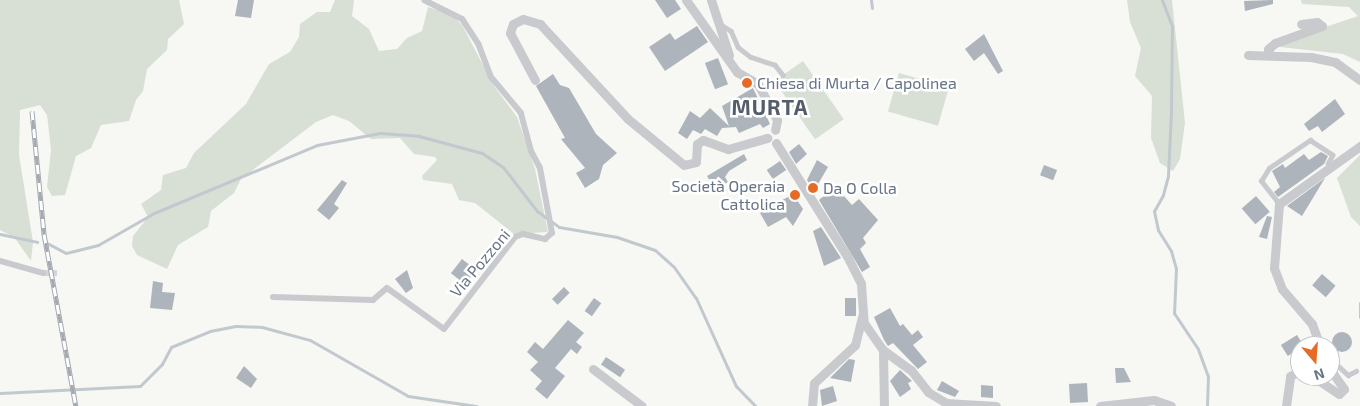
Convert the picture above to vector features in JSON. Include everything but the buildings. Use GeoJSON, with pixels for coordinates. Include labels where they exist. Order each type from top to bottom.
{"type":"FeatureCollection","features":[{"type":"Feature","properties":{"kind":"street","name":"Via Pozzoni"},"geometry":{"type":"LineString","coordinates":[[273,297],[370,301],[385,287],[444,329],[515,237],[525,234],[541,240],[551,235],[549,213],[540,168],[531,151],[521,113],[491,77],[479,45],[462,19],[424,0]]}},
{"type":"Feature","properties":{"kind":"street"},"geometry":{"type":"LineString","coordinates":[[535,80],[510,33],[513,24],[523,19],[540,24],[628,119],[684,165],[696,162],[697,144],[703,140],[728,149],[767,138],[775,130],[777,120],[758,84],[740,75],[686,0]]}},
{"type":"Feature","properties":{"kind":"street"},"geometry":{"type":"LineString","coordinates":[[711,0],[731,62]]}},
{"type":"Feature","properties":{"kind":"street"},"geometry":{"type":"LineString","coordinates":[[1269,54],[1268,49],[1275,43],[1322,26],[1317,22],[1301,24]]}},
{"type":"Feature","properties":{"kind":"street"},"geometry":{"type":"LineString","coordinates":[[1248,55],[1269,54],[1335,62],[1360,80]]}},
{"type":"Feature","properties":{"kind":"street"},"geometry":{"type":"LineString","coordinates":[[775,130],[780,136],[776,143]]}},
{"type":"Feature","properties":{"kind":"street"},"geometry":{"type":"LineString","coordinates":[[767,138],[776,143],[847,256],[861,284],[864,323],[883,350],[911,370],[928,392],[946,405],[996,406]]}},
{"type":"Feature","properties":{"kind":"street"},"geometry":{"type":"LineString","coordinates":[[1316,336],[1312,324],[1282,288],[1274,268],[1279,204],[1303,184],[1316,179],[1360,146]]}},
{"type":"Feature","properties":{"kind":"street"},"geometry":{"type":"LineString","coordinates":[[0,261],[43,272]]}},
{"type":"Feature","properties":{"kind":"street"},"geometry":{"type":"LineString","coordinates":[[812,406],[814,383],[855,345],[863,313]]}},
{"type":"Feature","properties":{"kind":"street"},"geometry":{"type":"LineString","coordinates":[[883,350],[884,406]]}},
{"type":"Feature","properties":{"kind":"street"},"geometry":{"type":"LineString","coordinates":[[592,369],[642,406]]}},
{"type":"Feature","properties":{"kind":"street"},"geometry":{"type":"LineString","coordinates":[[1286,406],[1290,376]]}},
{"type":"Feature","properties":{"kind":"street"},"geometry":{"type":"LineString","coordinates":[[1328,386],[1340,394],[1344,389],[1340,383]]}},
{"type":"Feature","properties":{"kind":"street"},"geometry":{"type":"LineString","coordinates":[[1100,406],[1154,400],[1171,406]]}},
{"type":"Feature","properties":{"kind":"lane"},"geometry":{"type":"LineString","coordinates":[[720,24],[731,31],[738,47],[751,57],[775,66],[783,75]]}},
{"type":"Feature","properties":{"kind":"lane"},"geometry":{"type":"LineString","coordinates":[[1279,204],[1262,184],[1261,178],[1269,168],[1310,140],[1328,149],[1334,159],[1316,179]]}},
{"type":"Feature","properties":{"kind":"lane"},"geometry":{"type":"LineString","coordinates":[[1340,367],[1348,375],[1356,370]]}},
{"type":"Feature","properties":{"kind":"shaded area"},"geometry":{"type":"Polygon","coordinates":[[[0,0],[179,0],[184,24],[168,39],[167,50],[147,69],[143,91],[136,100],[129,121],[101,125],[91,148],[76,156],[65,195],[52,196],[47,187],[51,150],[47,115],[40,105],[20,110],[19,155],[33,242],[31,261],[14,237],[0,230],[0,0]]]}},
{"type":"Feature","properties":{"kind":"shaded area"},"geometry":{"type":"Polygon","coordinates":[[[335,0],[354,0],[352,16],[369,29],[379,51],[397,49],[407,38],[422,31],[428,7],[451,14],[462,25],[494,86],[517,117],[535,169],[548,232],[514,234],[475,203],[459,200],[452,184],[423,180],[422,176],[437,160],[435,157],[414,154],[400,138],[371,139],[349,121],[333,115],[316,122],[241,179],[234,193],[211,211],[208,227],[178,245],[167,269],[137,255],[132,246],[133,236],[148,217],[141,204],[161,190],[163,175],[186,168],[194,153],[246,104],[269,64],[290,52],[299,37],[300,24],[317,12],[330,12],[335,0]]]}},
{"type":"Feature","properties":{"kind":"shaded area"},"geometry":{"type":"Polygon","coordinates":[[[1127,0],[1172,0],[1185,123],[1180,159],[1173,171],[1160,163],[1151,138],[1152,96],[1135,76],[1141,48],[1130,22],[1127,0]]]}},
{"type":"Feature","properties":{"kind":"shaded area"},"geometry":{"type":"Polygon","coordinates":[[[1301,0],[1360,0],[1360,62],[1343,54],[1280,47],[1284,41],[1358,16],[1349,7],[1302,4],[1301,0]]]}},
{"type":"Feature","properties":{"kind":"shaded area"},"geometry":{"type":"Polygon","coordinates":[[[803,61],[844,119],[815,139],[774,81],[803,61]]]}},
{"type":"Feature","properties":{"kind":"shaded area"},"geometry":{"type":"Polygon","coordinates":[[[899,73],[949,87],[938,126],[888,111],[899,73]]]}},
{"type":"Feature","properties":{"kind":"shaded area"},"geometry":{"type":"Polygon","coordinates":[[[1360,155],[1360,226],[1351,217],[1337,178],[1360,155]]]}},
{"type":"Feature","properties":{"kind":"waterway"},"geometry":{"type":"LineString","coordinates":[[871,0],[872,8]]}},
{"type":"Feature","properties":{"kind":"waterway"},"geometry":{"type":"LineString","coordinates":[[1162,0],[1172,26],[1171,112],[1168,176],[1163,195],[1154,211],[1158,230],[1171,251],[1176,268],[1174,313],[1198,349],[1208,376],[1207,406]]}},
{"type":"Feature","properties":{"kind":"waterway"},"geometry":{"type":"LineString","coordinates":[[47,243],[66,253],[98,245],[154,213],[317,145],[380,133],[419,136],[482,153],[503,167],[537,211],[559,227],[617,237],[655,250],[674,267],[696,298],[736,386],[755,406]]}},
{"type":"Feature","properties":{"kind":"waterway"},"geometry":{"type":"LineString","coordinates":[[0,234],[37,242]]}},
{"type":"Feature","properties":{"kind":"waterway"},"geometry":{"type":"LineString","coordinates":[[1360,303],[1360,317]]}},
{"type":"Feature","properties":{"kind":"waterway"},"geometry":{"type":"LineString","coordinates":[[0,393],[140,386],[162,364],[171,347],[210,331],[236,326],[262,327],[310,340],[408,396],[476,406]]}},
{"type":"Feature","properties":{"kind":"tunnel"},"geometry":{"type":"LineString","coordinates":[[43,273],[57,273]]}},
{"type":"Feature","properties":{"kind":"railway"},"geometry":{"type":"LineString","coordinates":[[32,111],[44,234],[76,406]]}},
{"type":"Feature","properties":{"kind":"place","name":"Chiesa di Murta / Capolinea"},"geometry":{"type":"Point","coordinates":[747,83]}},
{"type":"Feature","properties":{"kind":"place","name":"Da O Colla"},"geometry":{"type":"Point","coordinates":[813,188]}},
{"type":"Feature","properties":{"kind":"place","name":"Società Operaia Cattolica"},"geometry":{"type":"Point","coordinates":[795,195]}},
{"type":"Feature","properties":{"kind":"district","name":"MURTA"},"geometry":{"type":"Point","coordinates":[770,107]}}]}
